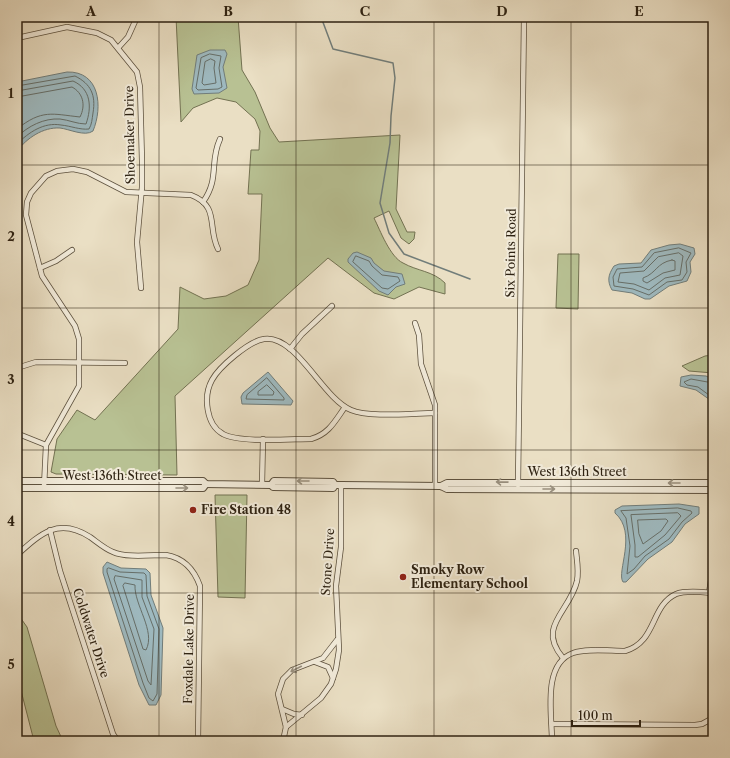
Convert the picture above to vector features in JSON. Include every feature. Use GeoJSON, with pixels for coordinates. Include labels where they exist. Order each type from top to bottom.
{"type":"FeatureCollection","features":[{"type":"Feature","properties":{"kind":"street"},"geometry":{"type":"LineString","coordinates":[[118,48],[128,37],[137,17]]}},
{"type":"Feature","properties":{"kind":"street","name":"Six Points Road"},"geometry":{"type":"LineString","coordinates":[[518,486],[524,17]]}},
{"type":"Feature","properties":{"kind":"street","name":"Shoemaker Drive"},"geometry":{"type":"LineString","coordinates":[[17,38],[74,28],[103,35],[118,48],[133,66],[139,79],[141,193],[137,242],[141,288]]}},
{"type":"Feature","properties":{"kind":"street"},"geometry":{"type":"LineString","coordinates":[[203,202],[213,184],[214,154],[220,138]]}},
{"type":"Feature","properties":{"kind":"street"},"geometry":{"type":"LineString","coordinates":[[44,484],[46,445],[79,386],[78,333],[45,282],[40,268],[28,226],[26,209],[31,193],[46,176],[65,169],[80,170],[126,192],[186,193],[195,196],[203,202],[212,216],[213,236],[218,249]]}},
{"type":"Feature","properties":{"kind":"street"},"geometry":{"type":"LineString","coordinates":[[40,268],[56,261],[72,250]]}},
{"type":"Feature","properties":{"kind":"street"},"geometry":{"type":"LineString","coordinates":[[290,349],[302,334],[332,306]]}},
{"type":"Feature","properties":{"kind":"street"},"geometry":{"type":"LineString","coordinates":[[415,323],[420,335],[421,364],[434,400],[438,486]]}},
{"type":"Feature","properties":{"kind":"street"},"geometry":{"type":"LineString","coordinates":[[345,407],[329,430],[317,437],[263,439],[231,437],[217,430],[212,423],[208,411],[209,387],[215,375],[252,342],[269,339],[277,341],[290,349],[345,407],[363,413],[435,413]]}},
{"type":"Feature","properties":{"kind":"street"},"geometry":{"type":"LineString","coordinates":[[20,367],[36,362],[125,363]]}},
{"type":"Feature","properties":{"kind":"street"},"geometry":{"type":"LineString","coordinates":[[21,435],[46,445]]}},
{"type":"Feature","properties":{"kind":"street"},"geometry":{"type":"LineString","coordinates":[[262,485],[263,439]]}},
{"type":"Feature","properties":{"kind":"street","name":"West 136th Street"},"geometry":{"type":"LineString","coordinates":[[17,481],[44,484],[203,488],[206,484],[271,485],[273,488],[333,488],[338,485],[438,486],[447,489],[518,486],[713,483]]}},
{"type":"Feature","properties":{"kind":"street","name":"West 136th Street"},"geometry":{"type":"LineString","coordinates":[[17,488],[44,484]]}},
{"type":"Feature","properties":{"kind":"street","name":"Stone Drive"},"geometry":{"type":"LineString","coordinates":[[286,727],[321,698],[333,678],[338,661],[336,590],[341,554],[338,485]]}},
{"type":"Feature","properties":{"kind":"street","name":"West 136th Street"},"geometry":{"type":"LineString","coordinates":[[518,486],[713,490]]}},
{"type":"Feature","properties":{"kind":"street","name":"Foxdale Lake Drive"},"geometry":{"type":"LineString","coordinates":[[50,530],[59,528],[74,528],[109,550],[120,554],[173,556],[188,565],[194,571],[200,586],[198,741]]}},
{"type":"Feature","properties":{"kind":"street"},"geometry":{"type":"LineString","coordinates":[[17,555],[41,534],[50,530]]}},
{"type":"Feature","properties":{"kind":"street","name":"Coldwater Drive"},"geometry":{"type":"LineString","coordinates":[[50,530],[60,571],[113,734],[118,741]]}},
{"type":"Feature","properties":{"kind":"street"},"geometry":{"type":"LineString","coordinates":[[563,658],[554,645],[552,631],[557,618],[570,599],[577,582],[578,570],[576,551]]}},
{"type":"Feature","properties":{"kind":"street"},"geometry":{"type":"LineString","coordinates":[[552,741],[552,677],[556,667],[563,658],[580,652],[625,651],[632,649],[644,641],[662,606],[670,598],[681,593],[711,593],[713,567]]}},
{"type":"Feature","properties":{"kind":"street"},"geometry":{"type":"LineString","coordinates":[[283,741],[286,727],[278,694],[283,678],[292,670],[315,662],[328,654],[338,640]]}},
{"type":"Feature","properties":{"kind":"street"},"geometry":{"type":"LineString","coordinates":[[315,662],[328,667],[333,678]]}},
{"type":"Feature","properties":{"kind":"street"},"geometry":{"type":"LineString","coordinates":[[282,709],[294,714],[302,715]]}},
{"type":"Feature","properties":{"kind":"street"},"geometry":{"type":"LineString","coordinates":[[552,724],[695,725],[702,724],[713,718]]}},
{"type":"Feature","properties":{"kind":"green space"},"geometry":{"type":"Polygon","coordinates":[[[176,17],[238,17],[242,70],[255,92],[270,128],[279,142],[400,135],[396,209],[407,232],[415,232],[414,239],[409,244],[401,238],[389,211],[374,218],[386,243],[398,260],[440,279],[445,283],[445,294],[419,287],[394,299],[374,293],[328,258],[175,396],[177,475],[56,474],[51,472],[57,439],[77,410],[95,420],[178,329],[180,287],[204,299],[226,296],[248,285],[259,260],[262,194],[248,194],[251,150],[259,150],[260,131],[255,119],[236,102],[217,98],[193,108],[181,122],[176,17]]]}},
{"type":"Feature","properties":{"kind":"green space"},"geometry":{"type":"Polygon","coordinates":[[[558,254],[579,254],[578,309],[556,308],[558,254]]]}},
{"type":"Feature","properties":{"kind":"green space"},"geometry":{"type":"Polygon","coordinates":[[[713,355],[713,373],[689,371],[682,366],[705,356],[713,355]]]}},
{"type":"Feature","properties":{"kind":"green space"},"geometry":{"type":"Polygon","coordinates":[[[215,495],[247,495],[245,598],[218,597],[215,495]]]}},
{"type":"Feature","properties":{"kind":"green space"},"geometry":{"type":"Polygon","coordinates":[[[17,613],[27,627],[56,726],[63,741],[34,741],[17,675],[17,613]]]}},
{"type":"Feature","properties":{"kind":"water"},"geometry":{"type":"Polygon","coordinates":[[[210,50],[225,50],[227,54],[223,67],[227,88],[219,93],[194,94],[192,89],[197,55],[210,50]]]}},
{"type":"Feature","properties":{"kind":"water"},"geometry":{"type":"Polygon","coordinates":[[[67,72],[78,73],[86,77],[96,92],[98,112],[93,131],[86,133],[60,128],[48,129],[36,134],[17,151],[17,82],[67,72]]]}},
{"type":"Feature","properties":{"kind":"water"},"geometry":{"type":"Polygon","coordinates":[[[680,244],[694,248],[695,254],[690,262],[691,272],[687,281],[669,286],[650,299],[645,299],[632,293],[612,290],[609,284],[609,278],[610,272],[614,266],[619,264],[641,263],[651,250],[669,245],[680,244]]]}},
{"type":"Feature","properties":{"kind":"water"},"geometry":{"type":"Polygon","coordinates":[[[357,252],[371,258],[374,263],[384,271],[402,274],[405,284],[396,287],[388,295],[379,291],[348,262],[348,259],[353,253],[357,252]]]}},
{"type":"Feature","properties":{"kind":"water"},"geometry":{"type":"Polygon","coordinates":[[[268,372],[293,401],[291,405],[242,404],[241,397],[243,393],[268,372]]]}},
{"type":"Feature","properties":{"kind":"water"},"geometry":{"type":"Polygon","coordinates":[[[691,375],[706,376],[713,379],[713,402],[696,390],[680,386],[681,377],[691,375]]]}},
{"type":"Feature","properties":{"kind":"water"},"geometry":{"type":"Polygon","coordinates":[[[679,504],[699,507],[699,514],[685,524],[672,542],[648,559],[626,582],[623,582],[622,570],[626,541],[625,531],[622,521],[615,513],[615,510],[622,506],[679,504]]]}},
{"type":"Feature","properties":{"kind":"water"},"geometry":{"type":"Polygon","coordinates":[[[107,562],[121,568],[146,569],[150,573],[151,595],[163,628],[161,695],[156,705],[149,705],[139,685],[103,573],[103,567],[107,562]]]}},
{"type":"Feature","properties":{"kind":"waterway"},"geometry":{"type":"LineString","coordinates":[[321,17],[333,49],[393,63],[395,78],[390,143],[380,203],[389,233],[404,254],[470,279]]}},
{"type":"Feature","properties":{"kind":"place","name":"Fire Station 48"},"geometry":{"type":"Point","coordinates":[193,510]}},
{"type":"Feature","properties":{"kind":"place","name":"Smoky Row Elementary School"},"geometry":{"type":"Point","coordinates":[403,577]}}]}
